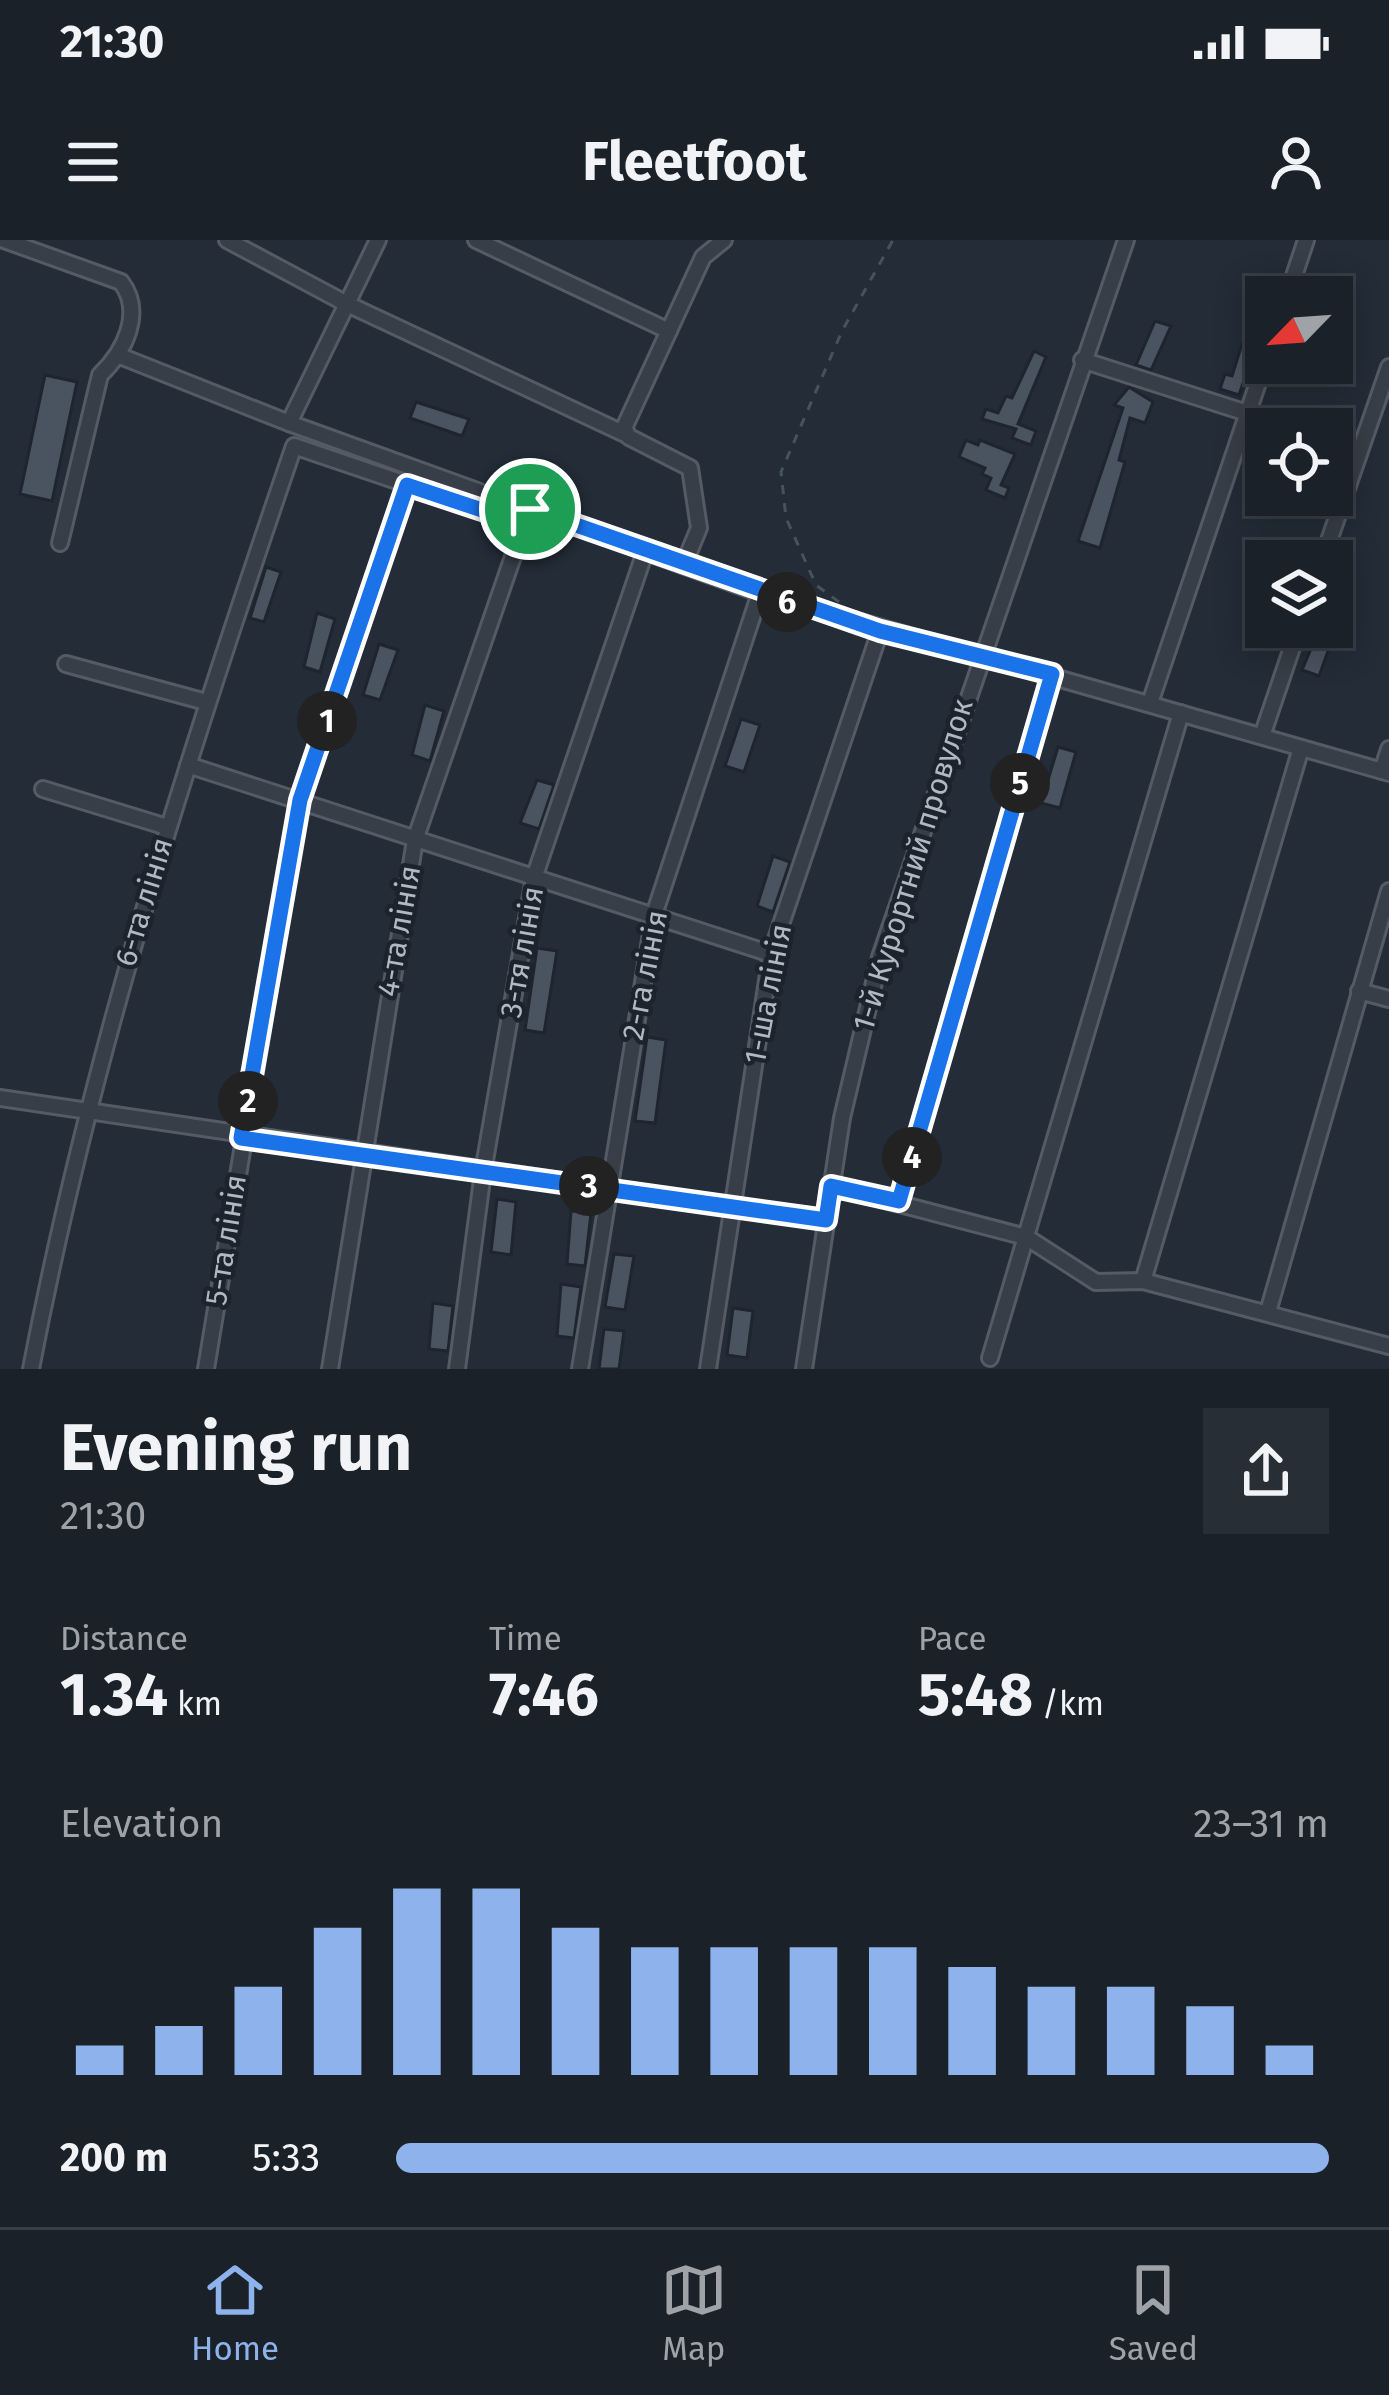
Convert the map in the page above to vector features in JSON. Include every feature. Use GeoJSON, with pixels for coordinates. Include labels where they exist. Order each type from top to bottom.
{"type":"FeatureCollection","features":[{"type":"Feature","properties":{"kind":"street"},"geometry":{"type":"LineString","coordinates":[[4,240],[121,282],[133,309],[120,356],[100,374],[60,543]]}},
{"type":"Feature","properties":{"kind":"street"},"geometry":{"type":"LineString","coordinates":[[226,240],[345,303],[690,468],[699,500],[699,528],[684,564]]}},
{"type":"Feature","properties":{"kind":"street"},"geometry":{"type":"LineString","coordinates":[[290,423],[378,240]]}},
{"type":"Feature","properties":{"kind":"street"},"geometry":{"type":"LineString","coordinates":[[476,240],[669,331]]}},
{"type":"Feature","properties":{"kind":"street"},"geometry":{"type":"LineString","coordinates":[[627,435],[624,428],[703,257],[724,240]]}},
{"type":"Feature","properties":{"kind":"street","name":"1-й Курортний провулок"},"geometry":{"type":"LineString","coordinates":[[804,1369],[857,1042],[880,957],[978,659],[1126,240]]}},
{"type":"Feature","properties":{"kind":"street"},"geometry":{"type":"LineString","coordinates":[[1294,276],[1306,240]]}},
{"type":"Feature","properties":{"kind":"street"},"geometry":{"type":"LineString","coordinates":[[120,356],[527,516]]}},
{"type":"Feature","properties":{"kind":"street"},"geometry":{"type":"LineString","coordinates":[[1082,360],[1245,412]]}},
{"type":"Feature","properties":{"kind":"street"},"geometry":{"type":"LineString","coordinates":[[1329,540],[1389,367]]}},
{"type":"Feature","properties":{"kind":"street"},"geometry":{"type":"LineString","coordinates":[[1150,703],[1245,419]]}},
{"type":"Feature","properties":{"kind":"street","name":"6-та лінія"},"geometry":{"type":"LineString","coordinates":[[31,1369],[53,1252],[91,1115],[117,990],[206,702],[294,446],[407,485]]}},
{"type":"Feature","properties":{"kind":"street"},"geometry":{"type":"LineString","coordinates":[[407,485],[646,549],[760,593],[880,631],[1052,674],[1385,772],[1389,749]]}},
{"type":"Feature","properties":{"kind":"street","name":"5-та лінія"},"geometry":{"type":"LineString","coordinates":[[206,1369],[300,800],[407,485]]}},
{"type":"Feature","properties":{"kind":"street","name":"4-та лінія"},"geometry":{"type":"LineString","coordinates":[[330,1369],[415,841],[527,516]]}},
{"type":"Feature","properties":{"kind":"street","name":"3-тя лінія"},"geometry":{"type":"LineString","coordinates":[[457,1369],[483,1172],[534,878],[646,549]]}},
{"type":"Feature","properties":{"kind":"street","name":"2-га лінія"},"geometry":{"type":"LineString","coordinates":[[580,1369],[654,915],[760,593]]}},
{"type":"Feature","properties":{"kind":"street","name":"1-ша лінія"},"geometry":{"type":"LineString","coordinates":[[708,1369],[771,954],[880,631]]}},
{"type":"Feature","properties":{"kind":"street"},"geometry":{"type":"LineString","coordinates":[[1262,736],[1292,648]]}},
{"type":"Feature","properties":{"kind":"street"},"geometry":{"type":"LineString","coordinates":[[66,664],[206,702]]}},
{"type":"Feature","properties":{"kind":"street"},"geometry":{"type":"LineString","coordinates":[[899,1201],[1052,674]]}},
{"type":"Feature","properties":{"kind":"street"},"geometry":{"type":"LineString","coordinates":[[990,1358],[1181,713]]}},
{"type":"Feature","properties":{"kind":"street"},"geometry":{"type":"LineString","coordinates":[[1142,1281],[1301,748]]}},
{"type":"Feature","properties":{"kind":"street"},"geometry":{"type":"LineString","coordinates":[[188,765],[771,954]]}},
{"type":"Feature","properties":{"kind":"street"},"geometry":{"type":"LineString","coordinates":[[43,789],[167,827]]}},
{"type":"Feature","properties":{"kind":"street"},"geometry":{"type":"LineString","coordinates":[[1268,1312],[1389,891]]}},
{"type":"Feature","properties":{"kind":"street"},"geometry":{"type":"LineString","coordinates":[[1359,991],[1389,999]]}},
{"type":"Feature","properties":{"kind":"street"},"geometry":{"type":"LineString","coordinates":[[0,1098],[241,1138],[826,1220]]}},
{"type":"Feature","properties":{"kind":"street"},"geometry":{"type":"LineString","coordinates":[[831,1186],[1026,1237],[1096,1282],[1142,1281],[1388,1344]]}},
{"type":"Feature","properties":{"kind":"path"},"geometry":{"type":"LineString","coordinates":[[848,608],[816,585],[785,518],[781,472],[842,332],[893,240]]}},
{"type":"Feature","properties":{"kind":"building"},"geometry":{"type":"Polygon","coordinates":[[[1155,321],[1171,326],[1151,370],[1136,365],[1155,321]]]}},
{"type":"Feature","properties":{"kind":"building"},"geometry":{"type":"Polygon","coordinates":[[[1245,345],[1245,377],[1239,395],[1220,389],[1225,374],[1232,376],[1245,345]]]}},
{"type":"Feature","properties":{"kind":"building"},"geometry":{"type":"Polygon","coordinates":[[[1034,351],[1046,357],[1018,424],[1036,431],[1031,445],[1012,438],[1016,429],[982,419],[986,409],[998,413],[1006,396],[1012,398],[1034,351]]]}},
{"type":"Feature","properties":{"kind":"building"},"geometry":{"type":"Polygon","coordinates":[[[45,375],[77,382],[52,501],[20,494],[45,375]]]}},
{"type":"Feature","properties":{"kind":"building"},"geometry":{"type":"Polygon","coordinates":[[[1129,387],[1153,402],[1145,423],[1130,418],[1119,460],[1125,462],[1100,548],[1078,541],[1123,408],[1114,405],[1129,387]]]}},
{"type":"Feature","properties":{"kind":"building"},"geometry":{"type":"Polygon","coordinates":[[[416,402],[469,419],[462,436],[410,418],[416,402]]]}},
{"type":"Feature","properties":{"kind":"building"},"geometry":{"type":"Polygon","coordinates":[[[966,440],[978,445],[980,440],[1015,454],[1001,485],[1009,488],[1005,498],[986,490],[991,478],[982,474],[985,468],[959,457],[966,440]]]}},
{"type":"Feature","properties":{"kind":"building"},"geometry":{"type":"Polygon","coordinates":[[[266,567],[281,572],[264,622],[250,618],[266,567]]]}},
{"type":"Feature","properties":{"kind":"building"},"geometry":{"type":"Polygon","coordinates":[[[317,613],[335,619],[320,672],[304,667],[317,613]]]}},
{"type":"Feature","properties":{"kind":"building"},"geometry":{"type":"Polygon","coordinates":[[[379,644],[398,650],[380,700],[363,695],[379,644]]]}},
{"type":"Feature","properties":{"kind":"building"},"geometry":{"type":"Polygon","coordinates":[[[1311,648],[1329,648],[1319,676],[1302,670],[1311,648]]]}},
{"type":"Feature","properties":{"kind":"building"},"geometry":{"type":"Polygon","coordinates":[[[425,705],[444,711],[430,761],[412,755],[425,705]]]}},
{"type":"Feature","properties":{"kind":"building"},"geometry":{"type":"Polygon","coordinates":[[[741,719],[760,725],[744,772],[725,766],[741,719]]]}},
{"type":"Feature","properties":{"kind":"building"},"geometry":{"type":"Polygon","coordinates":[[[1058,747],[1076,752],[1060,808],[1041,803],[1058,747]]]}},
{"type":"Feature","properties":{"kind":"building"},"geometry":{"type":"Polygon","coordinates":[[[537,780],[554,785],[539,829],[520,823],[537,780]]]}},
{"type":"Feature","properties":{"kind":"building"},"geometry":{"type":"Polygon","coordinates":[[[773,856],[790,862],[773,912],[757,906],[773,856]]]}},
{"type":"Feature","properties":{"kind":"building"},"geometry":{"type":"Polygon","coordinates":[[[537,948],[557,951],[544,1033],[525,1030],[537,948]]]}},
{"type":"Feature","properties":{"kind":"building"},"geometry":{"type":"Polygon","coordinates":[[[647,1037],[666,1040],[655,1123],[635,1121],[647,1037]]]}},
{"type":"Feature","properties":{"kind":"building"},"geometry":{"type":"Polygon","coordinates":[[[497,1199],[516,1202],[511,1255],[491,1252],[497,1199]]]}},
{"type":"Feature","properties":{"kind":"building"},"geometry":{"type":"Polygon","coordinates":[[[571,1211],[591,1213],[585,1266],[567,1264],[571,1211]]]}},
{"type":"Feature","properties":{"kind":"building"},"geometry":{"type":"Polygon","coordinates":[[[614,1254],[634,1256],[625,1310],[605,1307],[614,1254]]]}},
{"type":"Feature","properties":{"kind":"building"},"geometry":{"type":"Polygon","coordinates":[[[561,1284],[581,1287],[574,1338],[557,1336],[561,1284]]]}},
{"type":"Feature","properties":{"kind":"building"},"geometry":{"type":"Polygon","coordinates":[[[433,1303],[453,1306],[448,1351],[429,1349],[433,1303]]]}},
{"type":"Feature","properties":{"kind":"building"},"geometry":{"type":"Polygon","coordinates":[[[733,1308],[753,1311],[747,1358],[727,1355],[733,1308]]]}},
{"type":"Feature","properties":{"kind":"building"},"geometry":{"type":"Polygon","coordinates":[[[604,1329],[624,1331],[619,1369],[599,1369],[604,1329]]]}},
{"type":"Feature","properties":{"kind":"route"},"geometry":{"type":"LineString","coordinates":[[407,485],[524,524],[530,509],[760,593],[880,631],[1052,674],[899,1201],[831,1186],[826,1220],[241,1138],[300,800],[407,485]]}}]}
